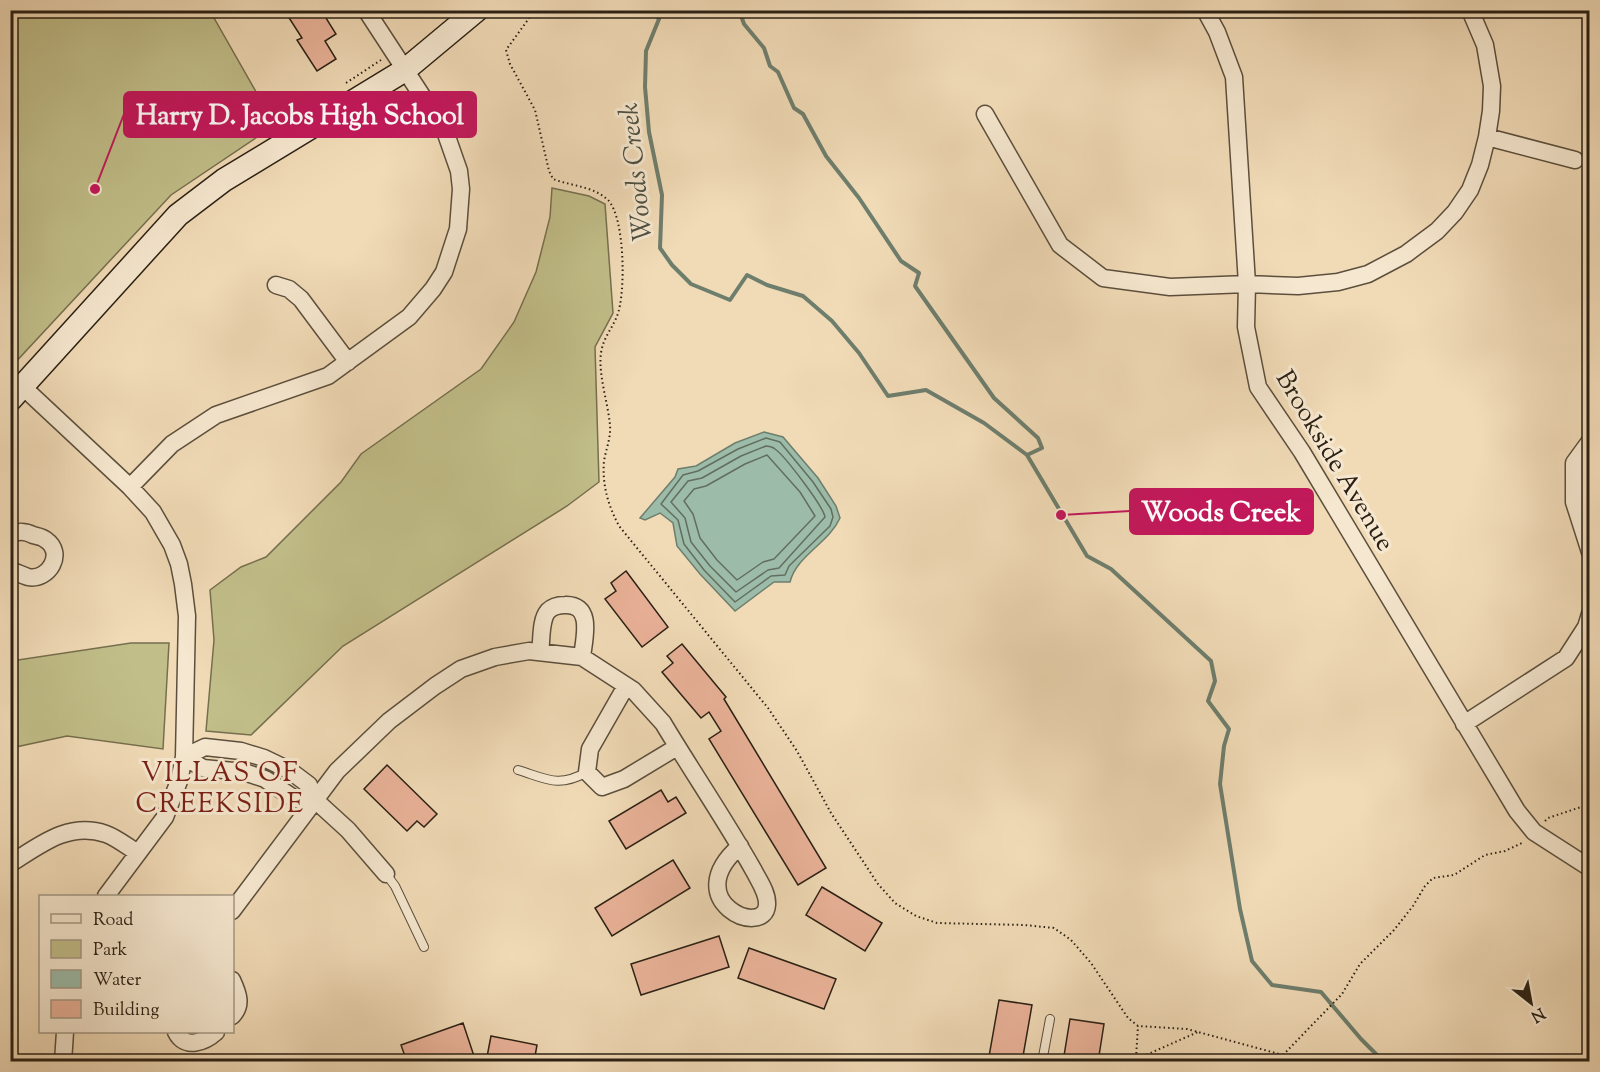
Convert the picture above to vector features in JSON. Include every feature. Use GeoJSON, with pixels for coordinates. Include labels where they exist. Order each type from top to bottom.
{"type":"FeatureCollection","features":[{"type":"Feature","properties":{"kind":"street"},"geometry":{"type":"LineString","coordinates":[[130,487],[172,444],[216,415],[328,376],[398,326],[418,308],[444,272],[459,229],[461,189],[459,171],[445,131],[366,10]]}},
{"type":"Feature","properties":{"kind":"street"},"geometry":{"type":"LineString","coordinates":[[107,895],[165,817],[176,790],[184,757],[187,616],[183,584],[172,545],[153,512],[130,487],[17,393],[178,215],[224,180],[405,70],[477,10]]}},
{"type":"Feature","properties":{"kind":"street","name":"Brookside Avenue"},"geometry":{"type":"LineString","coordinates":[[1205,10],[1217,32],[1234,77],[1247,284],[1246,327],[1258,387],[1302,452],[1517,811],[1534,832],[1590,868]]}},
{"type":"Feature","properties":{"kind":"street"},"geometry":{"type":"LineString","coordinates":[[986,114],[1060,245],[1104,278],[1170,287],[1247,284],[1298,286],[1338,282],[1368,274],[1406,254],[1437,231],[1455,212],[1470,190],[1480,165],[1491,111],[1490,67],[1485,45],[1470,10]]}},
{"type":"Feature","properties":{"kind":"street"},"geometry":{"type":"LineString","coordinates":[[1487,137],[1575,160]]}},
{"type":"Feature","properties":{"kind":"street"},"geometry":{"type":"LineString","coordinates":[[276,285],[289,289],[301,299],[348,362]]}},
{"type":"Feature","properties":{"kind":"street"},"geometry":{"type":"LineString","coordinates":[[1590,441],[1574,463],[1574,502],[1590,552]]}},
{"type":"Feature","properties":{"kind":"street"},"geometry":{"type":"LineString","coordinates":[[10,534],[26,532],[46,540],[52,546],[54,562],[44,575],[36,577],[28,577],[10,570]]}},
{"type":"Feature","properties":{"kind":"street"},"geometry":{"type":"LineString","coordinates":[[540,652],[547,612],[555,606],[576,606],[583,614],[586,623],[582,657]]}},
{"type":"Feature","properties":{"kind":"street"},"geometry":{"type":"LineString","coordinates":[[1464,723],[1566,658],[1586,627],[1590,614]]}},
{"type":"Feature","properties":{"kind":"street"},"geometry":{"type":"LineString","coordinates":[[234,908],[314,799],[337,771],[366,742],[435,686],[461,669],[495,657],[529,651],[582,657],[633,690],[656,714],[740,846]]}},
{"type":"Feature","properties":{"kind":"street"},"geometry":{"type":"LineString","coordinates":[[626,686],[590,749],[587,772],[602,787],[624,779],[677,747]]}},
{"type":"Feature","properties":{"kind":"street"},"geometry":{"type":"LineString","coordinates":[[184,757],[205,747],[249,753],[289,770],[309,785],[314,799],[348,830],[386,874]]}},
{"type":"Feature","properties":{"kind":"street"},"geometry":{"type":"LineString","coordinates":[[10,864],[55,836],[82,830],[108,834],[138,854]]}},
{"type":"Feature","properties":{"kind":"street"},"geometry":{"type":"LineString","coordinates":[[234,985],[240,999],[239,1006],[234,1013]]}},
{"type":"Feature","properties":{"kind":"street"},"geometry":{"type":"LineString","coordinates":[[63,1062],[65,1033]]}},
{"type":"Feature","properties":{"kind":"street"},"geometry":{"type":"LineString","coordinates":[[177,1033],[184,1041],[193,1042],[202,1042],[215,1033]]}},
{"type":"Feature","properties":{"kind":"lane"},"geometry":{"type":"LineString","coordinates":[[518,770],[557,782],[574,780],[587,772]]}},
{"type":"Feature","properties":{"kind":"lane"},"geometry":{"type":"LineString","coordinates":[[386,874],[395,886],[424,947]]}},
{"type":"Feature","properties":{"kind":"lane"},"geometry":{"type":"LineString","coordinates":[[1042,1062],[1050,1019]]}},
{"type":"Feature","properties":{"kind":"path"},"geometry":{"type":"LineString","coordinates":[[535,10],[506,50],[510,63],[535,110],[549,171],[553,179],[597,192],[610,201],[617,218],[621,243],[620,303],[617,316],[603,342],[600,356],[611,432],[604,460],[604,482],[607,499],[619,526],[768,708],[797,751],[831,813],[878,884],[895,903],[916,916],[937,922],[1054,928],[1071,940],[1091,963],[1128,1018],[1138,1026],[1187,1029],[1283,1055],[1290,1062]]}},
{"type":"Feature","properties":{"kind":"path"},"geometry":{"type":"LineString","coordinates":[[1283,1055],[1342,994],[1360,964],[1394,930],[1433,878],[1454,875],[1485,855],[1505,851],[1523,843],[1548,818],[1590,804]]}},
{"type":"Feature","properties":{"kind":"path"},"geometry":{"type":"LineString","coordinates":[[1136,1058],[1138,1026]]}},
{"type":"Feature","properties":{"kind":"path"},"geometry":{"type":"LineString","coordinates":[[1130,1062],[1198,1032]]}},
{"type":"Feature","properties":{"kind":"green space"},"geometry":{"type":"Polygon","coordinates":[[[10,11],[210,11],[275,125],[171,195],[11,367],[10,11]]]}},
{"type":"Feature","properties":{"kind":"green space"},"geometry":{"type":"Polygon","coordinates":[[[552,188],[589,196],[605,204],[613,313],[595,347],[599,482],[567,506],[343,646],[251,735],[206,731],[214,640],[210,590],[241,567],[266,557],[341,482],[361,454],[481,369],[514,322],[536,272],[550,217],[552,188]]]}},
{"type":"Feature","properties":{"kind":"green space"},"geometry":{"type":"Polygon","coordinates":[[[131,643],[169,643],[163,749],[67,736],[11,748],[11,658],[18,660],[131,643]]]}},
{"type":"Feature","properties":{"kind":"water"},"geometry":{"type":"Polygon","coordinates":[[[764,432],[783,437],[818,478],[836,506],[840,518],[829,535],[799,564],[790,582],[774,582],[735,611],[677,546],[673,523],[660,513],[645,520],[640,518],[675,477],[678,469],[696,466],[735,443],[764,432]]]}},
{"type":"Feature","properties":{"kind":"building"},"geometry":{"type":"Polygon","coordinates":[[[284,10],[321,10],[336,34],[325,41],[336,59],[317,71],[297,40],[302,38],[284,10]]]}},
{"type":"Feature","properties":{"kind":"building"},"geometry":{"type":"Polygon","coordinates":[[[626,571],[668,627],[642,647],[605,599],[616,591],[611,583],[626,571]]]}},
{"type":"Feature","properties":{"kind":"building"},"geometry":{"type":"Polygon","coordinates":[[[682,644],[726,697],[724,699],[826,868],[798,885],[709,739],[721,731],[709,712],[701,718],[662,672],[673,663],[667,656],[682,644]]]}},
{"type":"Feature","properties":{"kind":"building"},"geometry":{"type":"Polygon","coordinates":[[[387,765],[437,814],[424,827],[417,821],[407,831],[364,789],[387,765]]]}},
{"type":"Feature","properties":{"kind":"building"},"geometry":{"type":"Polygon","coordinates":[[[661,790],[668,802],[676,797],[686,813],[626,849],[609,821],[661,790]]]}},
{"type":"Feature","properties":{"kind":"building"},"geometry":{"type":"Polygon","coordinates":[[[673,860],[690,888],[612,936],[595,908],[673,860]]]}},
{"type":"Feature","properties":{"kind":"building"},"geometry":{"type":"Polygon","coordinates":[[[822,887],[882,923],[865,951],[806,915],[822,887]]]}},
{"type":"Feature","properties":{"kind":"building"},"geometry":{"type":"Polygon","coordinates":[[[719,936],[729,967],[641,995],[631,964],[719,936]]]}},
{"type":"Feature","properties":{"kind":"building"},"geometry":{"type":"Polygon","coordinates":[[[749,948],[836,979],[824,1009],[738,978],[749,948]]]}},
{"type":"Feature","properties":{"kind":"building"},"geometry":{"type":"Polygon","coordinates":[[[999,1000],[1032,1005],[1022,1062],[988,1062],[999,1000]]]}},
{"type":"Feature","properties":{"kind":"building"},"geometry":{"type":"Polygon","coordinates":[[[1070,1019],[1104,1024],[1098,1062],[1063,1062],[1070,1019]]]}},
{"type":"Feature","properties":{"kind":"building"},"geometry":{"type":"Polygon","coordinates":[[[463,1023],[474,1056],[459,1062],[407,1062],[401,1045],[463,1023]]]}},
{"type":"Feature","properties":{"kind":"building"},"geometry":{"type":"Polygon","coordinates":[[[491,1036],[537,1045],[534,1062],[486,1062],[491,1036]]]}},
{"type":"Feature","properties":{"kind":"waterway","name":"Woods Creek"},"geometry":{"type":"LineString","coordinates":[[651,10],[659,19],[646,51],[645,87],[649,132],[662,195],[660,248],[672,265],[691,284],[730,300],[747,275],[767,285],[803,296],[832,321],[859,353],[888,396],[926,390],[984,423],[1027,455],[1087,556],[1111,569],[1211,661],[1215,681],[1208,701],[1229,729],[1224,746],[1220,784],[1240,909],[1252,961],[1272,985],[1321,992],[1384,1062]]}},
{"type":"Feature","properties":{"kind":"waterway"},"geometry":{"type":"LineString","coordinates":[[739,10],[744,24],[764,48],[770,66],[778,72],[794,108],[803,114],[826,156],[859,198],[901,261],[919,273],[915,286],[994,398],[1038,438],[1042,448],[1027,455]]}},
{"type":"Feature","properties":{"kind":"place","name":"Harry D. Jacobs High School"},"geometry":{"type":"Point","coordinates":[95,189]}},
{"type":"Feature","properties":{"kind":"place","name":"Woods Creek"},"geometry":{"type":"Point","coordinates":[1061,515]}},
{"type":"Feature","properties":{"kind":"district","name":"VILLAS OF CREEKSIDE"},"geometry":{"type":"Point","coordinates":[220,788]}}]}
